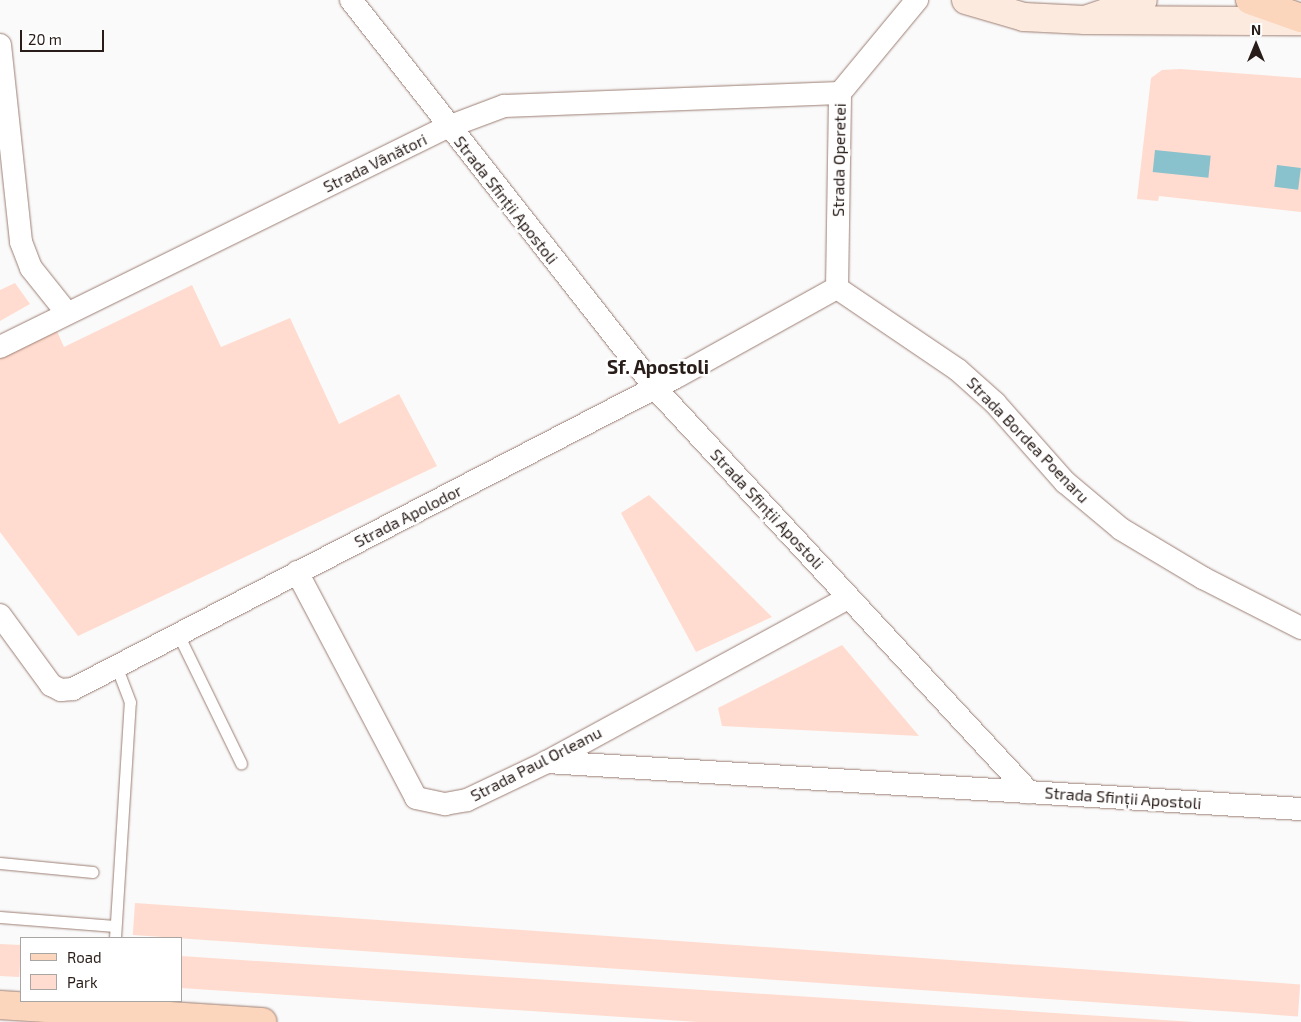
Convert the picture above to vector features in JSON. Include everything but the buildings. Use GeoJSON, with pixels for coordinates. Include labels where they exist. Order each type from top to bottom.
{"type":"FeatureCollection","features":[{"type":"Feature","properties":{"kind":"main road"},"geometry":{"type":"LineString","coordinates":[[966,0],[1024,17],[1085,20],[1301,20]]}},
{"type":"Feature","properties":{"kind":"main road"},"geometry":{"type":"LineString","coordinates":[[997,8],[1046,0]]}},
{"type":"Feature","properties":{"kind":"main road"},"geometry":{"type":"LineString","coordinates":[[1085,20],[1143,0]]}},
{"type":"Feature","properties":{"kind":"main road"},"geometry":{"type":"LineString","coordinates":[[1250,0],[1301,20]]}},
{"type":"Feature","properties":{"kind":"main road"},"geometry":{"type":"LineString","coordinates":[[0,1005],[262,1022]]}},
{"type":"Feature","properties":{"kind":"street","name":"Strada Sfinții Apostoli"},"geometry":{"type":"LineString","coordinates":[[350,0],[655,388],[1029,792],[1301,809]]}},
{"type":"Feature","properties":{"kind":"street","name":"Strada Operetei"},"geometry":{"type":"LineString","coordinates":[[837,288],[840,93],[918,0]]}},
{"type":"Feature","properties":{"kind":"street"},"geometry":{"type":"LineString","coordinates":[[0,45],[21,242],[31,268],[67,313]]}},
{"type":"Feature","properties":{"kind":"street","name":"Strada Vânători"},"geometry":{"type":"LineString","coordinates":[[0,347],[448,127],[504,106],[840,93]]}},
{"type":"Feature","properties":{"kind":"street","name":"Strada Apolodor"},"geometry":{"type":"LineString","coordinates":[[0,614],[51,685],[73,689],[655,388],[837,288]]}},
{"type":"Feature","properties":{"kind":"street","name":"Strada Bordea Poenaru"},"geometry":{"type":"LineString","coordinates":[[837,288],[958,370],[995,403],[1065,482],[1121,529],[1203,578],[1301,628]]}},
{"type":"Feature","properties":{"kind":"street","name":"Strada Paul Orleanu"},"geometry":{"type":"LineString","coordinates":[[297,572],[416,798],[444,804],[467,800],[547,762],[848,598]]}},
{"type":"Feature","properties":{"kind":"street"},"geometry":{"type":"LineString","coordinates":[[547,762],[1029,792]]}},
{"type":"Feature","properties":{"kind":"lane"},"geometry":{"type":"LineString","coordinates":[[178,634],[241,763]]}},
{"type":"Feature","properties":{"kind":"lane"},"geometry":{"type":"LineString","coordinates":[[115,937],[130,702],[116,666]]}},
{"type":"Feature","properties":{"kind":"lane"},"geometry":{"type":"LineString","coordinates":[[0,863],[93,872]]}},
{"type":"Feature","properties":{"kind":"lane"},"geometry":{"type":"LineString","coordinates":[[0,917],[115,926]]}},
{"type":"Feature","properties":{"kind":"green space"},"geometry":{"type":"Polygon","coordinates":[[[1180,69],[1301,78],[1301,212],[1159,196],[1158,201],[1137,199],[1151,78],[1162,70],[1180,69]]]}},
{"type":"Feature","properties":{"kind":"green space"},"geometry":{"type":"Polygon","coordinates":[[[15,283],[30,304],[0,321],[0,290],[15,283]]]}},
{"type":"Feature","properties":{"kind":"green space"},"geometry":{"type":"Polygon","coordinates":[[[192,285],[221,347],[290,318],[339,424],[399,394],[437,466],[78,636],[0,532],[0,356],[56,329],[64,347],[192,285]]]}},
{"type":"Feature","properties":{"kind":"green space"},"geometry":{"type":"Polygon","coordinates":[[[649,495],[772,617],[696,652],[621,513],[649,495]]]}},
{"type":"Feature","properties":{"kind":"green space"},"geometry":{"type":"Polygon","coordinates":[[[842,645],[919,736],[722,726],[718,708],[842,645]]]}},
{"type":"Feature","properties":{"kind":"green space"},"geometry":{"type":"Polygon","coordinates":[[[135,903],[1300,984],[1298,1016],[133,935],[135,903]]]}},
{"type":"Feature","properties":{"kind":"green space"},"geometry":{"type":"Polygon","coordinates":[[[0,944],[20,945],[19,977],[0,976],[0,944]]]}},
{"type":"Feature","properties":{"kind":"green space"},"geometry":{"type":"Polygon","coordinates":[[[182,956],[1194,1022],[698,1022],[182,988],[182,956]]]}},
{"type":"Feature","properties":{"kind":"water"},"geometry":{"type":"Polygon","coordinates":[[[1155,150],[1211,156],[1208,178],[1153,172],[1155,150]]]}},
{"type":"Feature","properties":{"kind":"water"},"geometry":{"type":"Polygon","coordinates":[[[1277,165],[1301,168],[1298,190],[1274,187],[1277,165]]]}},
{"type":"Feature","properties":{"kind":"district","name":"Sf. Apostoli"},"geometry":{"type":"Point","coordinates":[658,367]}}]}
